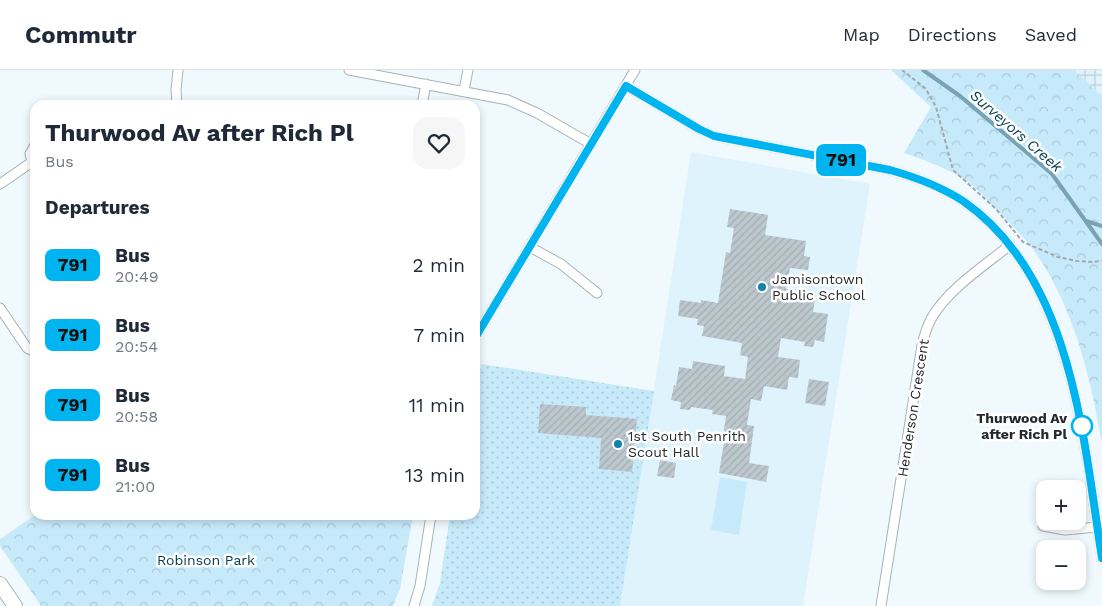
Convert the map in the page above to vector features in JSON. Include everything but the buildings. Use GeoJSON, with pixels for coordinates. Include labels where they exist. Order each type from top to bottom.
{"type":"FeatureCollection","features":[{"type":"Feature","properties":{"kind":"street"},"geometry":{"type":"LineString","coordinates":[[176,100],[178,70]]}},
{"type":"Feature","properties":{"kind":"street"},"geometry":{"type":"LineString","coordinates":[[350,70],[498,97],[537,113],[591,144]]}},
{"type":"Feature","properties":{"kind":"street"},"geometry":{"type":"LineString","coordinates":[[464,90],[468,70]]}},
{"type":"Feature","properties":{"kind":"street"},"geometry":{"type":"LineString","coordinates":[[480,330],[636,70]]}},
{"type":"Feature","properties":{"kind":"street"},"geometry":{"type":"LineString","coordinates":[[423,100],[426,84]]}},
{"type":"Feature","properties":{"kind":"street"},"geometry":{"type":"LineString","coordinates":[[626,86],[714,136],[890,170],[940,188],[983,217],[1010,245],[1034,284],[1055,329],[1070,373],[1082,426],[1102,558]]}},
{"type":"Feature","properties":{"kind":"street"},"geometry":{"type":"LineString","coordinates":[[0,184],[30,165]]}},
{"type":"Feature","properties":{"kind":"street","name":"Henderson Crescent"},"geometry":{"type":"LineString","coordinates":[[881,606],[922,345],[927,328],[934,315],[949,296],[1010,245]]}},
{"type":"Feature","properties":{"kind":"street"},"geometry":{"type":"LineString","coordinates":[[530,247],[569,270],[597,294]]}},
{"type":"Feature","properties":{"kind":"street"},"geometry":{"type":"LineString","coordinates":[[0,308],[27,348],[30,350]]}},
{"type":"Feature","properties":{"kind":"street"},"geometry":{"type":"LineString","coordinates":[[414,606],[420,586],[430,520]]}},
{"type":"Feature","properties":{"kind":"street"},"geometry":{"type":"LineString","coordinates":[[1086,528],[1097,527]]}},
{"type":"Feature","properties":{"kind":"street"},"geometry":{"type":"LineString","coordinates":[[0,584],[15,606]]}},
{"type":"Feature","properties":{"kind":"path"},"geometry":{"type":"LineString","coordinates":[[902,70],[926,89],[936,107],[953,170],[996,209],[1023,242],[1058,257],[1077,261],[1102,261]]}},
{"type":"Feature","properties":{"kind":"shaded area"},"geometry":{"type":"Polygon","coordinates":[[[1074,70],[1102,70],[1102,96],[1074,70]]]}},
{"type":"Feature","properties":{"kind":"shaded area","name":"Jamisontown Public School"},"geometry":{"type":"Polygon","coordinates":[[[691,152],[870,184],[803,606],[620,606],[691,152]]]}},
{"type":"Feature","properties":{"kind":"green space"},"geometry":{"type":"Polygon","coordinates":[[[891,70],[1074,70],[1102,96],[1102,444],[1079,345],[1071,321],[1050,276],[1028,243],[975,188],[948,170],[904,153],[931,107],[891,70]]]}},
{"type":"Feature","properties":{"kind":"green space"},"geometry":{"type":"Polygon","coordinates":[[[482,364],[654,391],[620,606],[432,606],[440,583],[449,520],[480,520],[480,369],[482,364]]]}},
{"type":"Feature","properties":{"kind":"green space"},"geometry":{"type":"Polygon","coordinates":[[[720,477],[747,482],[739,535],[711,530],[720,477]]]}},
{"type":"Feature","properties":{"kind":"green space","name":"Robinson Park"},"geometry":{"type":"Polygon","coordinates":[[[30,518],[30,520],[412,520],[400,589],[393,606],[41,606],[0,546],[0,539],[30,518]]]}},
{"type":"Feature","properties":{"kind":"waterway","name":"Surveyors Creek"},"geometry":{"type":"LineString","coordinates":[[923,70],[960,96],[1052,174],[1102,244]]}},
{"type":"Feature","properties":{"kind":"waterway"},"geometry":{"type":"LineString","coordinates":[[1086,221],[1102,226]]}},
{"type":"Feature","properties":{"kind":"bus line","name":"791"},"geometry":{"type":"LineString","coordinates":[[480,330],[626,86],[714,136],[890,170],[914,177],[951,194],[983,217],[1010,245],[1029,273],[1058,336],[1070,373],[1082,426],[1102,558]]}},
{"type":"Feature","properties":{"kind":"place","name":"Jamisontown Public School"},"geometry":{"type":"Point","coordinates":[762,287]}},
{"type":"Feature","properties":{"kind":"place","name":"Thurwood Av after Rich Pl"},"geometry":{"type":"Point","coordinates":[1082,426]}},
{"type":"Feature","properties":{"kind":"place","name":"1st South Penrith Scout Hall"},"geometry":{"type":"Point","coordinates":[618,444]}}]}
